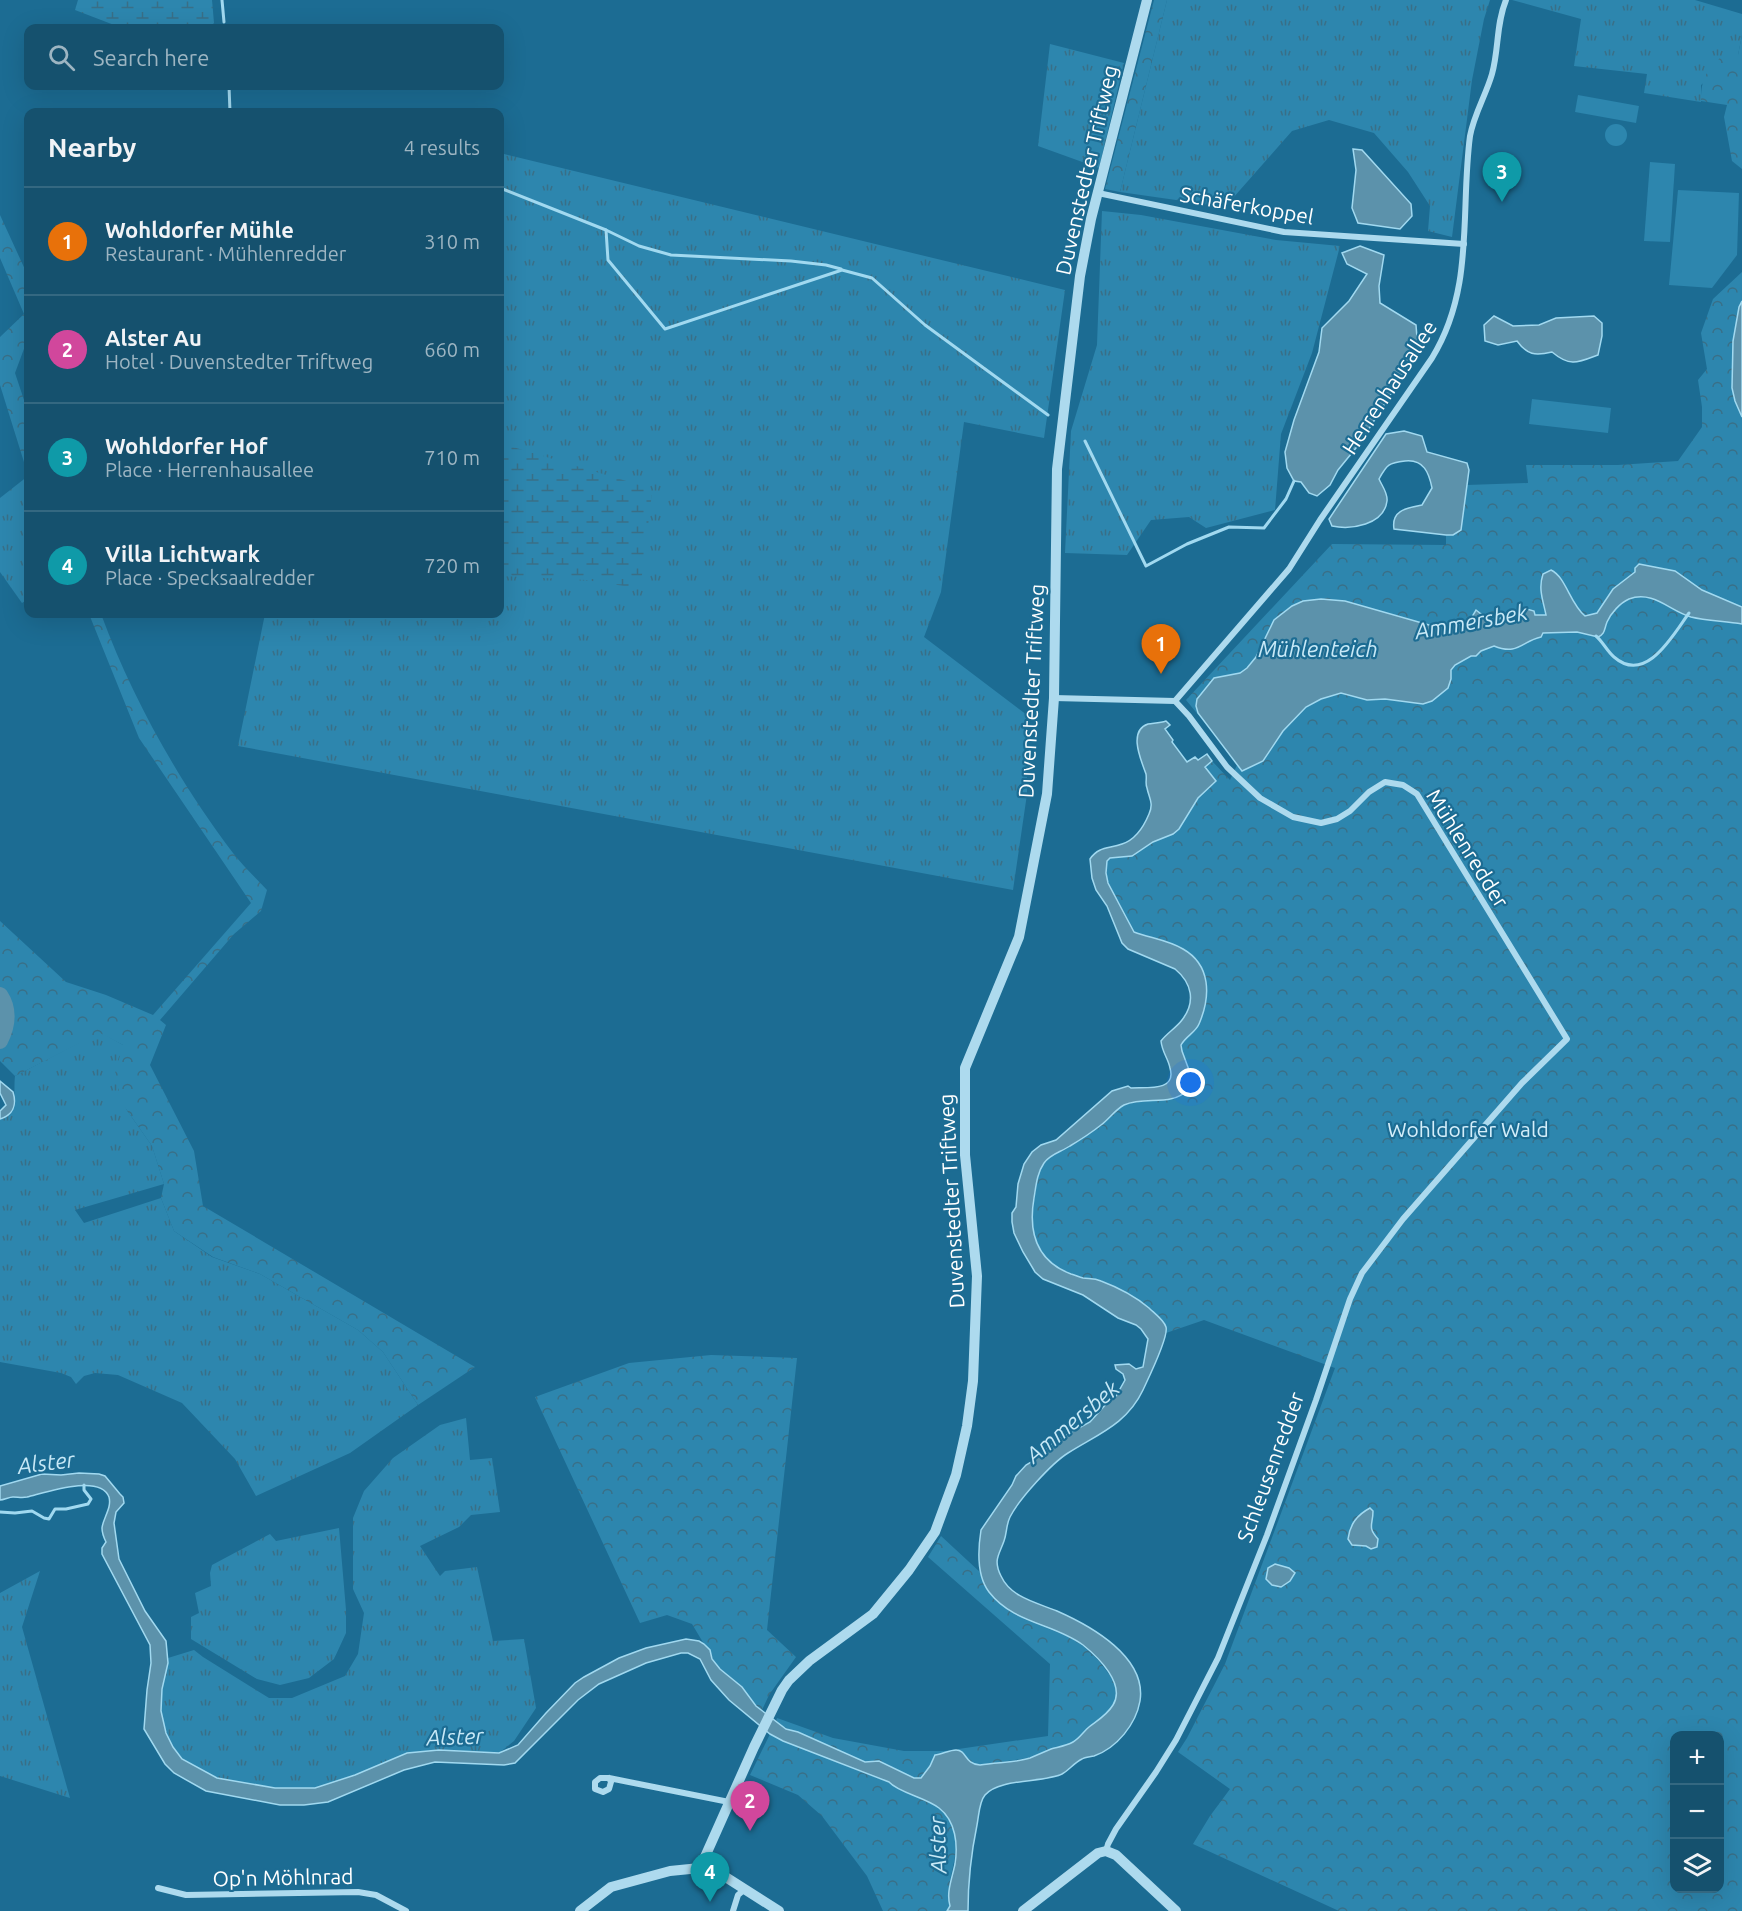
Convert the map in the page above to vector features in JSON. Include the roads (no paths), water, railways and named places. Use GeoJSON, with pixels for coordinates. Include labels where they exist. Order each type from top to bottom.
{"type":"FeatureCollection","features":[{"type":"Feature","properties":{"kind":"street","name":"Duvenstedter Triftweg"},"geometry":{"type":"LineString","coordinates":[[700,1868],[755,1744],[776,1700],[789,1680],[873,1614],[904,1576],[935,1532],[956,1475],[967,1426],[973,1381],[977,1276],[965,1155],[965,1068],[1019,937],[1047,794],[1054,698],[1057,469],[1080,276],[1091,219],[1147,0]]}},
{"type":"Feature","properties":{"kind":"street","name":"Herrenhausallee"},"geometry":{"type":"LineString","coordinates":[[1175,701],[1289,569],[1320,520],[1432,358],[1450,323],[1461,278],[1470,136],[1492,75],[1501,11],[1506,0]]}},
{"type":"Feature","properties":{"kind":"street","name":"Schäferkoppel"},"geometry":{"type":"LineString","coordinates":[[1098,193],[1284,232],[1464,244]]}},
{"type":"Feature","properties":{"kind":"street"},"geometry":{"type":"LineString","coordinates":[[1054,698],[1175,701]]}},
{"type":"Feature","properties":{"kind":"street","name":"Mühlenredder"},"geometry":{"type":"LineString","coordinates":[[1175,701],[1227,767],[1260,798],[1293,816],[1321,823],[1337,819],[1350,811],[1369,792],[1385,782],[1403,785],[1417,794],[1566,1039]]}},
{"type":"Feature","properties":{"kind":"street","name":"Schleusenredder"},"geometry":{"type":"LineString","coordinates":[[1106,1851],[1116,1829],[1176,1740],[1218,1658],[1267,1535],[1350,1299],[1362,1273],[1403,1219],[1522,1083],[1566,1039]]}},
{"type":"Feature","properties":{"kind":"street"},"geometry":{"type":"LineString","coordinates":[[609,1778],[729,1802]]}},
{"type":"Feature","properties":{"kind":"street"},"geometry":{"type":"LineString","coordinates":[[1023,1911],[1098,1853],[1106,1851],[1116,1855],[1176,1911]]}},
{"type":"Feature","properties":{"kind":"street"},"geometry":{"type":"LineString","coordinates":[[580,1911],[611,1887],[670,1871],[700,1868],[724,1876],[779,1911]]}},
{"type":"Feature","properties":{"kind":"street","name":"Op'n Möhlnrad"},"geometry":{"type":"LineString","coordinates":[[158,1887],[186,1895],[358,1892],[376,1895],[406,1911]]}},
{"type":"Feature","properties":{"kind":"street"},"geometry":{"type":"LineString","coordinates":[[733,1911],[738,1895],[745,1888]]}},
{"type":"Feature","properties":{"kind":"water"},"geometry":{"type":"Polygon","coordinates":[[[1353,149],[1362,150],[1411,204],[1412,216],[1400,229],[1358,223],[1352,208],[1356,170],[1353,149]]]}},
{"type":"Feature","properties":{"kind":"water"},"geometry":{"type":"Polygon","coordinates":[[[1360,246],[1384,255],[1379,286],[1380,303],[1416,325],[1418,351],[1360,443],[1338,470],[1330,485],[1317,496],[1309,493],[1301,482],[1294,481],[1287,468],[1285,452],[1319,352],[1322,328],[1349,301],[1367,274],[1347,264],[1342,253],[1360,246]]]}},
{"type":"Feature","properties":{"kind":"water"},"geometry":{"type":"Polygon","coordinates":[[[1742,301],[1742,417],[1732,388],[1733,341],[1742,301]]]}},
{"type":"Feature","properties":{"kind":"water"},"geometry":{"type":"Polygon","coordinates":[[[1494,316],[1513,326],[1539,325],[1556,318],[1594,316],[1602,323],[1598,355],[1579,362],[1569,362],[1552,352],[1541,354],[1528,352],[1517,341],[1498,345],[1485,341],[1484,325],[1494,316]]]}},
{"type":"Feature","properties":{"kind":"water"},"geometry":{"type":"Polygon","coordinates":[[[1404,431],[1422,436],[1427,452],[1467,463],[1469,470],[1461,530],[1453,535],[1446,535],[1394,529],[1395,518],[1398,514],[1406,509],[1422,505],[1432,488],[1424,468],[1417,462],[1411,461],[1392,464],[1387,467],[1379,479],[1387,498],[1385,509],[1380,516],[1357,526],[1332,526],[1329,519],[1386,434],[1404,431]]]}},
{"type":"Feature","properties":{"kind":"water","name":"Mühlenteich"},"geometry":{"type":"Polygon","coordinates":[[[1639,564],[1675,571],[1702,590],[1742,607],[1742,624],[1691,617],[1646,597],[1629,599],[1613,612],[1603,633],[1598,637],[1577,632],[1543,633],[1541,637],[1514,649],[1494,646],[1481,651],[1476,656],[1471,656],[1455,665],[1451,670],[1448,688],[1432,701],[1423,704],[1385,699],[1367,700],[1341,693],[1321,699],[1306,707],[1283,731],[1263,761],[1242,771],[1198,713],[1197,699],[1214,678],[1240,673],[1247,668],[1256,657],[1274,620],[1292,606],[1303,601],[1321,599],[1345,601],[1429,625],[1464,624],[1469,622],[1476,610],[1494,621],[1523,608],[1534,611],[1535,615],[1546,615],[1541,585],[1543,574],[1551,570],[1561,578],[1575,605],[1585,616],[1597,613],[1613,589],[1635,572],[1639,564]]]}},
{"type":"Feature","properties":{"kind":"water"},"geometry":{"type":"Polygon","coordinates":[[[1166,721],[1170,725],[1165,729],[1187,762],[1195,757],[1198,760],[1207,754],[1212,761],[1205,767],[1216,781],[1198,798],[1179,829],[1132,856],[1110,858],[1107,861],[1106,873],[1108,883],[1134,932],[1183,949],[1192,956],[1204,972],[1207,992],[1203,1013],[1197,1027],[1181,1045],[1189,1070],[1189,1089],[1182,1095],[1166,1100],[1141,1101],[1124,1105],[1089,1134],[1049,1157],[1037,1180],[1032,1223],[1038,1244],[1050,1262],[1071,1274],[1098,1280],[1132,1296],[1161,1319],[1165,1324],[1166,1332],[1158,1358],[1143,1390],[1129,1412],[1111,1427],[1061,1458],[1028,1491],[1014,1509],[997,1562],[1005,1583],[1018,1595],[1071,1617],[1114,1645],[1135,1670],[1140,1685],[1140,1701],[1130,1726],[1118,1741],[1102,1752],[1083,1758],[1062,1774],[1054,1777],[1011,1783],[1000,1786],[985,1795],[980,1805],[973,1846],[968,1911],[947,1911],[950,1906],[949,1891],[955,1864],[956,1841],[945,1813],[889,1782],[770,1734],[729,1700],[711,1680],[700,1659],[688,1653],[646,1663],[599,1684],[578,1700],[515,1763],[504,1765],[435,1762],[404,1770],[328,1802],[304,1805],[280,1805],[206,1791],[174,1773],[165,1764],[144,1729],[151,1663],[150,1645],[102,1554],[102,1548],[106,1542],[102,1528],[109,1497],[104,1490],[84,1485],[0,1500],[0,1486],[42,1474],[99,1474],[105,1476],[123,1497],[124,1503],[116,1512],[114,1523],[119,1559],[145,1611],[166,1641],[168,1663],[162,1689],[161,1711],[166,1733],[182,1759],[217,1778],[275,1788],[315,1788],[355,1775],[407,1753],[439,1750],[499,1753],[518,1745],[575,1683],[584,1677],[619,1658],[646,1648],[686,1639],[704,1644],[710,1650],[712,1659],[720,1669],[742,1687],[756,1706],[786,1729],[798,1732],[865,1762],[879,1761],[914,1778],[921,1778],[935,1755],[954,1750],[962,1752],[968,1760],[980,1765],[1030,1758],[1073,1742],[1108,1712],[1116,1697],[1116,1688],[1103,1664],[1083,1645],[1010,1611],[999,1603],[989,1592],[982,1578],[979,1545],[981,1530],[1016,1476],[1026,1465],[1055,1441],[1090,1422],[1116,1396],[1125,1380],[1115,1365],[1129,1364],[1136,1369],[1143,1367],[1148,1339],[1141,1329],[1118,1318],[1083,1295],[1043,1279],[1035,1272],[1014,1233],[1012,1213],[1016,1207],[1018,1184],[1024,1164],[1032,1152],[1041,1145],[1056,1140],[1112,1091],[1128,1086],[1131,1088],[1159,1087],[1165,1085],[1171,1076],[1161,1041],[1180,1023],[1186,1013],[1190,1000],[1188,987],[1181,974],[1175,969],[1128,949],[1122,943],[1107,906],[1096,890],[1090,859],[1101,850],[1131,839],[1144,823],[1151,804],[1146,785],[1146,774],[1139,755],[1138,733],[1148,724],[1166,721]]]}},
{"type":"Feature","properties":{"kind":"water"},"geometry":{"type":"Polygon","coordinates":[[[0,1081],[13,1092],[14,1101],[11,1112],[0,1119],[0,1111],[6,1105],[0,1093],[0,1081]]]}},
{"type":"Feature","properties":{"kind":"water"},"geometry":{"type":"Polygon","coordinates":[[[1370,1508],[1373,1511],[1372,1529],[1378,1539],[1377,1547],[1371,1549],[1366,1546],[1352,1545],[1348,1539],[1352,1524],[1370,1508]]]}},
{"type":"Feature","properties":{"kind":"water"},"geometry":{"type":"Polygon","coordinates":[[[1275,1564],[1289,1568],[1295,1573],[1290,1581],[1281,1587],[1272,1585],[1266,1579],[1268,1568],[1275,1564]]]}},
{"type":"Feature","properties":{"kind":"waterway"},"geometry":{"type":"LineString","coordinates":[[222,0],[224,22]]}},
{"type":"Feature","properties":{"kind":"waterway"},"geometry":{"type":"LineString","coordinates":[[229,90],[230,108]]}},
{"type":"Feature","properties":{"kind":"waterway"},"geometry":{"type":"LineString","coordinates":[[504,190],[606,230],[608,260],[665,329],[842,270],[872,278],[925,325],[1048,415]]}},
{"type":"Feature","properties":{"kind":"waterway"},"geometry":{"type":"LineString","coordinates":[[606,230],[639,246],[671,255],[791,261],[841,269]]}},
{"type":"Feature","properties":{"kind":"waterway"},"geometry":{"type":"LineString","coordinates":[[1085,441],[1146,566],[1187,544],[1229,527],[1264,528],[1286,499],[1294,481]]}},
{"type":"Feature","properties":{"kind":"waterway","name":"Ammersbek"},"geometry":{"type":"LineString","coordinates":[[1596,636],[1614,657],[1626,664],[1637,665],[1658,654],[1689,613]]}},
{"type":"Feature","properties":{"kind":"waterway","name":"Alster"},"geometry":{"type":"LineString","coordinates":[[0,995],[7,1012],[5,1029],[0,1041]]}},
{"type":"Feature","properties":{"kind":"waterway"},"geometry":{"type":"LineString","coordinates":[[0,1512],[32,1511],[49,1519],[55,1509],[88,1504],[91,1499],[84,1490],[84,1485]]}},
{"type":"Feature","properties":{"kind":"place","name":"Wohldorfer Hof"},"geometry":{"type":"Point","coordinates":[1502,202]}},
{"type":"Feature","properties":{"kind":"place","name":"Wohldorfer Mühle"},"geometry":{"type":"Point","coordinates":[1161,674]}},
{"type":"Feature","properties":{"kind":"place","name":"Alster Au"},"geometry":{"type":"Point","coordinates":[750,1831]}},
{"type":"Feature","properties":{"kind":"place","name":"Villa Lichtwark"},"geometry":{"type":"Point","coordinates":[710,1902]}},
{"type":"Feature","properties":{"kind":"park label","name":"Wohldorfer Wald"},"geometry":{"type":"Point","coordinates":[1468,1129]}}]}
